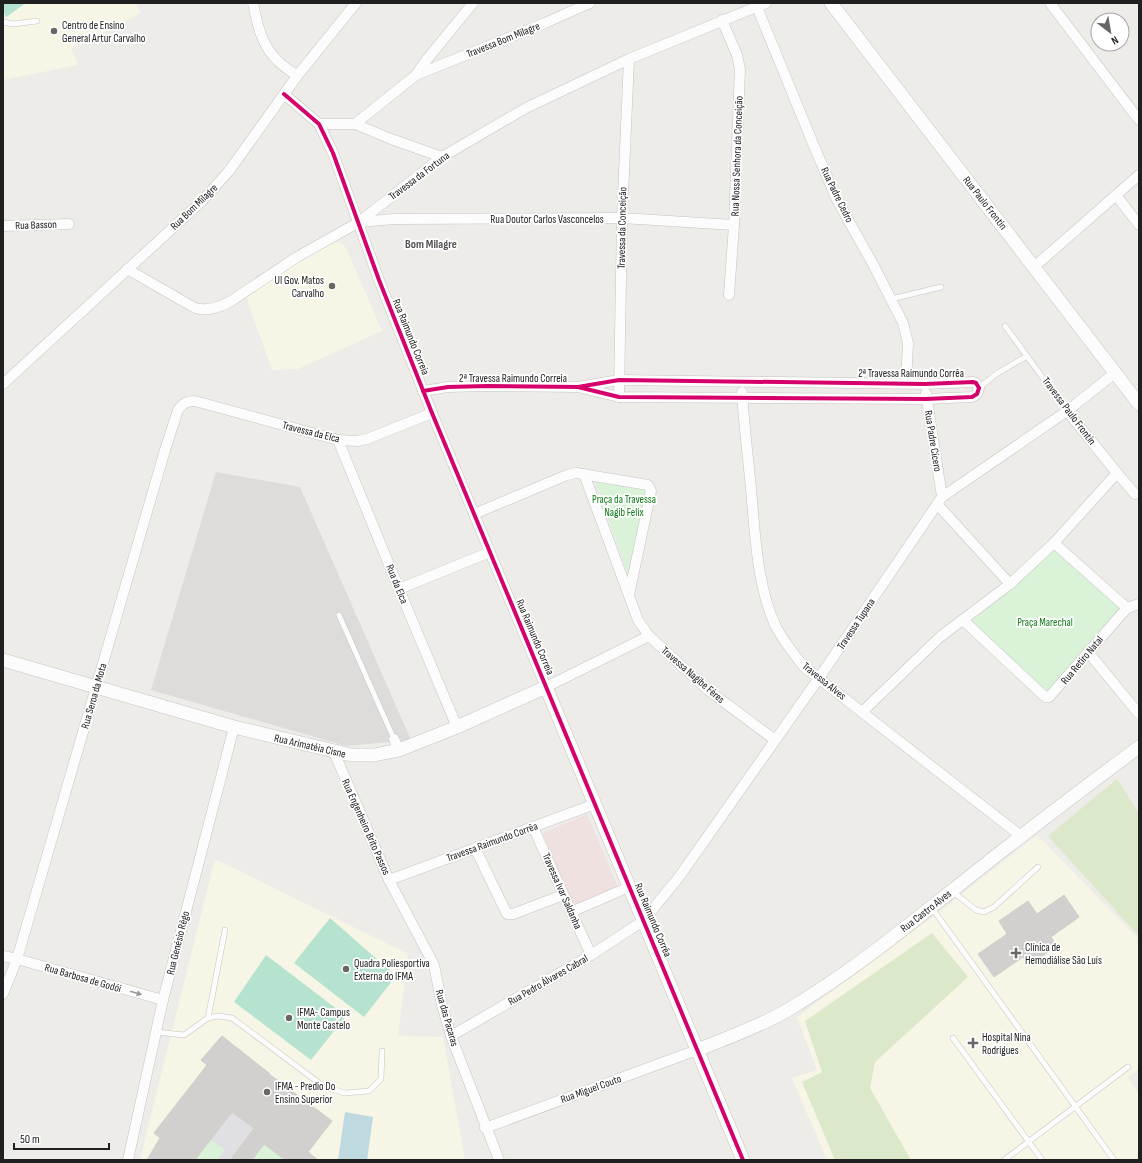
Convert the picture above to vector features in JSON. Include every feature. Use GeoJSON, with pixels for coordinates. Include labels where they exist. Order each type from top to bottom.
{"type":"FeatureCollection","features":[{"type":"Feature","properties":{"kind":"street"},"geometry":{"type":"LineString","coordinates":[[253,3],[257,24],[264,43],[278,62],[297,76]]}},
{"type":"Feature","properties":{"kind":"street","name":"Rua Bom Milagre"},"geometry":{"type":"LineString","coordinates":[[3,384],[202,201],[228,171],[297,76],[356,3]]}},
{"type":"Feature","properties":{"kind":"street","name":"Travessa Bom Milagre"},"geometry":{"type":"LineString","coordinates":[[416,75],[473,3]]}},
{"type":"Feature","properties":{"kind":"street","name":"Travessa Bom Milagre"},"geometry":{"type":"LineString","coordinates":[[355,124],[416,75],[545,24],[590,3]]}},
{"type":"Feature","properties":{"kind":"street","name":"Travessa da Fortuna"},"geometry":{"type":"LineString","coordinates":[[127,270],[195,308],[201,310],[212,309],[231,301],[297,257],[359,222],[442,157],[526,108],[629,59],[766,3]]}},
{"type":"Feature","properties":{"kind":"street","name":"Rua Paulo Frontin"},"geometry":{"type":"LineString","coordinates":[[830,3],[1139,404]]}},
{"type":"Feature","properties":{"kind":"street"},"geometry":{"type":"LineString","coordinates":[[1050,3],[1139,120]]}},
{"type":"Feature","properties":{"kind":"street","name":"Rua Padre Cedro"},"geometry":{"type":"LineString","coordinates":[[757,7],[837,200],[903,324],[908,343],[906,383]]}},
{"type":"Feature","properties":{"kind":"street","name":"Rua Nossa Senhora da Conceição"},"geometry":{"type":"LineString","coordinates":[[722,20],[737,55],[740,68],[734,225],[729,295]]}},
{"type":"Feature","properties":{"kind":"street","name":"Travessa da Conceição"},"geometry":{"type":"LineString","coordinates":[[619,397],[622,218],[629,59]]}},
{"type":"Feature","properties":{"kind":"street","name":"Rua Raimundo Correia"},"geometry":{"type":"LineString","coordinates":[[284,94],[319,124],[333,153],[379,280],[423,391],[546,687]]}},
{"type":"Feature","properties":{"kind":"street"},"geometry":{"type":"LineString","coordinates":[[319,124],[355,124],[391,139],[442,157]]}},
{"type":"Feature","properties":{"kind":"street"},"geometry":{"type":"LineString","coordinates":[[1034,267],[1139,175]]}},
{"type":"Feature","properties":{"kind":"street"},"geometry":{"type":"LineString","coordinates":[[1116,195],[1139,225]]}},
{"type":"Feature","properties":{"kind":"street","name":"Rua Doutor Carlos Vasconcelos"},"geometry":{"type":"LineString","coordinates":[[359,222],[394,219],[622,218],[734,225]]}},
{"type":"Feature","properties":{"kind":"street","name":"Rua Basson"},"geometry":{"type":"LineString","coordinates":[[3,226],[69,224]]}},
{"type":"Feature","properties":{"kind":"street","name":"Travessa Tupana"},"geometry":{"type":"LineString","coordinates":[[643,921],[679,877],[819,678],[940,501],[1067,411],[1115,373]]}},
{"type":"Feature","properties":{"kind":"street","name":"2ª Travessa Raimundo Corrêa"},"geometry":{"type":"LineString","coordinates":[[578,387],[619,380],[925,384],[973,382],[976,383],[979,388]]}},
{"type":"Feature","properties":{"kind":"street","name":"Travessa Alves"},"geometry":{"type":"LineString","coordinates":[[741,382],[755,531],[761,575],[768,605],[776,626],[786,645],[804,666],[1021,836]]}},
{"type":"Feature","properties":{"kind":"street","name":"Rua Padre Cícero"},"geometry":{"type":"LineString","coordinates":[[925,384],[940,501]]}},
{"type":"Feature","properties":{"kind":"street","name":"2ª Travessa Raimundo Correia"},"geometry":{"type":"LineString","coordinates":[[423,391],[448,387],[578,387]]}},
{"type":"Feature","properties":{"kind":"street"},"geometry":{"type":"LineString","coordinates":[[578,387],[619,397],[926,399],[972,397],[977,394],[979,388]]}},
{"type":"Feature","properties":{"kind":"street","name":"Travessa da Elca"},"geometry":{"type":"LineString","coordinates":[[188,401],[195,400],[338,440],[358,441],[368,439],[432,413]]}},
{"type":"Feature","properties":{"kind":"street","name":"Rua Seroa da Mota"},"geometry":{"type":"LineString","coordinates":[[3,994],[17,959],[175,416],[182,405],[188,401]]}},
{"type":"Feature","properties":{"kind":"street","name":"Travessa Paulo Frontin"},"geometry":{"type":"LineString","coordinates":[[1067,411],[1117,474],[1135,494]]}},
{"type":"Feature","properties":{"kind":"street","name":"Rua da Elca"},"geometry":{"type":"LineString","coordinates":[[338,440],[398,589],[458,728]]}},
{"type":"Feature","properties":{"kind":"street"},"geometry":{"type":"LineString","coordinates":[[474,514],[567,474],[584,474],[648,485],[651,491],[629,595]]}},
{"type":"Feature","properties":{"kind":"street","name":"Travessa Nagibe Féres"},"geometry":{"type":"LineString","coordinates":[[584,474],[638,620],[649,636],[708,690],[775,740]]}},
{"type":"Feature","properties":{"kind":"street"},"geometry":{"type":"LineString","coordinates":[[862,712],[926,649],[1010,584],[1054,543],[1117,474]]}},
{"type":"Feature","properties":{"kind":"street"},"geometry":{"type":"LineString","coordinates":[[940,501],[1010,584]]}},
{"type":"Feature","properties":{"kind":"street"},"geometry":{"type":"LineString","coordinates":[[1054,543],[1127,608],[1139,604]]}},
{"type":"Feature","properties":{"kind":"street"},"geometry":{"type":"LineString","coordinates":[[398,589],[490,552]]}},
{"type":"Feature","properties":{"kind":"street","name":"Rua Retiro Natal"},"geometry":{"type":"LineString","coordinates":[[963,620],[1046,697],[1052,695],[1127,608]]}},
{"type":"Feature","properties":{"kind":"street","name":"Rua Arimatéia Cisne"},"geometry":{"type":"LineString","coordinates":[[3,660],[234,727],[334,752],[351,755],[374,755],[397,744],[458,728],[546,687],[649,636]]}},
{"type":"Feature","properties":{"kind":"street"},"geometry":{"type":"LineString","coordinates":[[1088,652],[1139,714]]}},
{"type":"Feature","properties":{"kind":"street","name":"Rua Raimundo Corrêa"},"geometry":{"type":"LineString","coordinates":[[546,687],[744,1160]]}},
{"type":"Feature","properties":{"kind":"street","name":"Rua Genésio Rêgo"},"geometry":{"type":"LineString","coordinates":[[128,1160],[163,1000],[234,727]]}},
{"type":"Feature","properties":{"kind":"street","name":"Rua Castro Alves"},"geometry":{"type":"LineString","coordinates":[[697,1050],[743,1032],[784,1012],[836,979],[1139,747]]}},
{"type":"Feature","properties":{"kind":"street","name":"Rua Engenheiro Brito Passos"},"geometry":{"type":"LineString","coordinates":[[334,752],[389,880]]}},
{"type":"Feature","properties":{"kind":"street","name":"Travessa Raimundo Corrêa"},"geometry":{"type":"LineString","coordinates":[[389,880],[595,804]]}},
{"type":"Feature","properties":{"kind":"street","name":"Travessa Ivar Saldanha"},"geometry":{"type":"LineString","coordinates":[[533,827],[591,955]]}},
{"type":"Feature","properties":{"kind":"street"},"geometry":{"type":"LineString","coordinates":[[475,848],[507,914],[513,914],[563,894]]}},
{"type":"Feature","properties":{"kind":"street","name":"Rua das Pacaras"},"geometry":{"type":"LineString","coordinates":[[389,880],[425,945],[434,965],[442,1005],[451,1036],[485,1128],[499,1160]]}},
{"type":"Feature","properties":{"kind":"street"},"geometry":{"type":"LineString","coordinates":[[571,912],[629,887]]}},
{"type":"Feature","properties":{"kind":"street","name":"Rua Pedro Álvares Cabral"},"geometry":{"type":"LineString","coordinates":[[451,1036],[591,955],[643,921]]}},
{"type":"Feature","properties":{"kind":"street","name":"Rua Barbosa de Godói"},"geometry":{"type":"LineString","coordinates":[[3,956],[163,1000]]}},
{"type":"Feature","properties":{"kind":"street","name":"Rua Miguel Couto"},"geometry":{"type":"LineString","coordinates":[[485,1128],[697,1050]]}},
{"type":"Feature","properties":{"kind":"lane"},"geometry":{"type":"LineString","coordinates":[[3,22],[13,24],[37,21]]}},
{"type":"Feature","properties":{"kind":"lane"},"geometry":{"type":"LineString","coordinates":[[891,299],[941,287]]}},
{"type":"Feature","properties":{"kind":"lane","name":"Travessa Paulo Frontin"},"geometry":{"type":"LineString","coordinates":[[1005,326],[1067,411]]}},
{"type":"Feature","properties":{"kind":"lane"},"geometry":{"type":"LineString","coordinates":[[979,388],[996,374],[1027,356]]}},
{"type":"Feature","properties":{"kind":"lane"},"geometry":{"type":"LineString","coordinates":[[339,615],[397,744]]}},
{"type":"Feature","properties":{"kind":"lane"},"geometry":{"type":"LineString","coordinates":[[952,890],[976,910],[984,912],[994,907],[1038,867]]}},
{"type":"Feature","properties":{"kind":"lane"},"geometry":{"type":"LineString","coordinates":[[931,907],[1114,1160]]}},
{"type":"Feature","properties":{"kind":"lane"},"geometry":{"type":"LineString","coordinates":[[208,1018],[225,930]]}},
{"type":"Feature","properties":{"kind":"lane"},"geometry":{"type":"LineString","coordinates":[[156,1032],[184,1035],[208,1018],[218,1016],[232,1018],[323,1086],[345,1093],[369,1091],[381,1079],[382,1051]]}},
{"type":"Feature","properties":{"kind":"lane"},"geometry":{"type":"LineString","coordinates":[[953,1038],[1042,1160]]}},
{"type":"Feature","properties":{"kind":"lane"},"geometry":{"type":"LineString","coordinates":[[1004,1160],[1128,1067]]}},
{"type":"Feature","properties":{"kind":"shaded area","name":"Centro de Ensino General Artur Carvalho"},"geometry":{"type":"Polygon","coordinates":[[[3,3],[136,3],[141,13],[71,49],[78,65],[3,80],[3,3]]]}},
{"type":"Feature","properties":{"kind":"shaded area","name":"UI Gov. Matos Carvalho"},"geometry":{"type":"Polygon","coordinates":[[[335,242],[341,243],[346,248],[382,331],[298,369],[272,370],[246,297],[290,265],[335,242]]]}},
{"type":"Feature","properties":{"kind":"shaded area"},"geometry":{"type":"Polygon","coordinates":[[[216,472],[300,487],[411,740],[346,746],[151,690],[216,472]]]}},
{"type":"Feature","properties":{"kind":"shaded area"},"geometry":{"type":"Polygon","coordinates":[[[587,814],[618,887],[573,906],[543,833],[587,814]]]}},
{"type":"Feature","properties":{"kind":"shaded area","name":"Hospital Nina Rodrigues"},"geometry":{"type":"Polygon","coordinates":[[[1037,835],[1139,939],[1139,1069],[1128,1077],[1139,1094],[1139,1160],[827,1160],[792,1078],[817,1070],[797,1017],[944,908],[1037,835]]]}},
{"type":"Feature","properties":{"kind":"shaded area","name":"IFMA- Campus Monte Castelo"},"geometry":{"type":"Polygon","coordinates":[[[215,859],[408,954],[398,1036],[443,1037],[465,1160],[140,1160],[215,859]]]}},
{"type":"Feature","properties":{"kind":"shaded area"},"geometry":{"type":"Polygon","coordinates":[[[232,1112],[254,1127],[229,1160],[217,1160],[225,1150],[211,1140],[232,1112]]]}},
{"type":"Feature","properties":{"kind":"green space"},"geometry":{"type":"Polygon","coordinates":[[[3,3],[26,3],[6,17],[3,11],[3,3]]]}},
{"type":"Feature","properties":{"kind":"green space","name":"Praça da Travessa Nagib Felix"},"geometry":{"type":"Polygon","coordinates":[[[595,481],[649,488],[629,577],[595,481]]]}},
{"type":"Feature","properties":{"kind":"green space","name":"Praça Marechal"},"geometry":{"type":"Polygon","coordinates":[[[1054,548],[1121,610],[1048,693],[970,622],[1012,587],[1054,548]]]}},
{"type":"Feature","properties":{"kind":"green space"},"geometry":{"type":"Polygon","coordinates":[[[1117,779],[1139,813],[1139,936],[1048,836],[1117,779]]]}},
{"type":"Feature","properties":{"kind":"green space","name":"Quadra Poliesportiva Externa do IFMA"},"geometry":{"type":"Polygon","coordinates":[[[330,918],[396,976],[364,1017],[294,963],[330,918]]]}},
{"type":"Feature","properties":{"kind":"green space"},"geometry":{"type":"Polygon","coordinates":[[[932,933],[968,977],[875,1062],[870,1088],[911,1160],[835,1160],[802,1082],[822,1072],[805,1021],[932,933]]]}},
{"type":"Feature","properties":{"kind":"green space"},"geometry":{"type":"Polygon","coordinates":[[[266,955],[346,1016],[311,1060],[234,1002],[266,955]]]}},
{"type":"Feature","properties":{"kind":"green space"},"geometry":{"type":"Polygon","coordinates":[[[211,1140],[225,1150],[217,1160],[195,1160],[211,1140]]]}},
{"type":"Feature","properties":{"kind":"green space"},"geometry":{"type":"Polygon","coordinates":[[[264,1144],[282,1157],[280,1160],[252,1160],[264,1144]]]}},
{"type":"Feature","properties":{"kind":"water"},"geometry":{"type":"Polygon","coordinates":[[[345,1112],[373,1117],[367,1160],[338,1160],[345,1112]]]}},
{"type":"Feature","properties":{"kind":"building"},"geometry":{"type":"Polygon","coordinates":[[[1064,895],[1079,917],[1051,937],[1057,946],[1029,965],[1023,957],[994,977],[978,954],[1007,934],[999,921],[1028,901],[1037,914],[1064,895]]]}},
{"type":"Feature","properties":{"kind":"building"},"geometry":{"type":"Polygon","coordinates":[[[222,1036],[269,1074],[332,1121],[308,1152],[318,1160],[285,1160],[264,1144],[252,1160],[230,1160],[254,1128],[232,1112],[195,1160],[147,1160],[160,1138],[154,1133],[207,1065],[201,1060],[222,1036]]]}},
{"type":"Feature","properties":{"kind":"cycle path"},"geometry":{"type":"LineString","coordinates":[[284,94],[319,124],[333,153],[379,280],[432,413],[743,1160]]}},
{"type":"Feature","properties":{"kind":"cycle path"},"geometry":{"type":"LineString","coordinates":[[423,391],[448,387],[578,387],[619,380],[925,384],[973,382],[976,383],[979,388],[977,394],[972,397],[926,399],[619,397],[578,387]]}},
{"type":"Feature","properties":{"kind":"place","name":"Centro de Ensino General Artur Carvalho"},"geometry":{"type":"Point","coordinates":[54,31]}},
{"type":"Feature","properties":{"kind":"place","name":"UI Gov. Matos Carvalho"},"geometry":{"type":"Point","coordinates":[332,286]}},
{"type":"Feature","properties":{"kind":"place","name":"Clínica de Hemodiálise São Luís"},"geometry":{"type":"Point","coordinates":[1016,953]}},
{"type":"Feature","properties":{"kind":"place","name":"Quadra Poliesportiva Externa do IFMA"},"geometry":{"type":"Point","coordinates":[346,969]}},
{"type":"Feature","properties":{"kind":"place","name":"IFMA- Campus Monte Castelo"},"geometry":{"type":"Point","coordinates":[289,1018]}},
{"type":"Feature","properties":{"kind":"place","name":"Hospital Nina Rodrigues"},"geometry":{"type":"Point","coordinates":[973,1043]}},
{"type":"Feature","properties":{"kind":"place","name":"IFMA - Predio Do Ensino Superior"},"geometry":{"type":"Point","coordinates":[267,1092]}},
{"type":"Feature","properties":{"kind":"district","name":"Bom Milagre"},"geometry":{"type":"Point","coordinates":[431,244]}}]}
